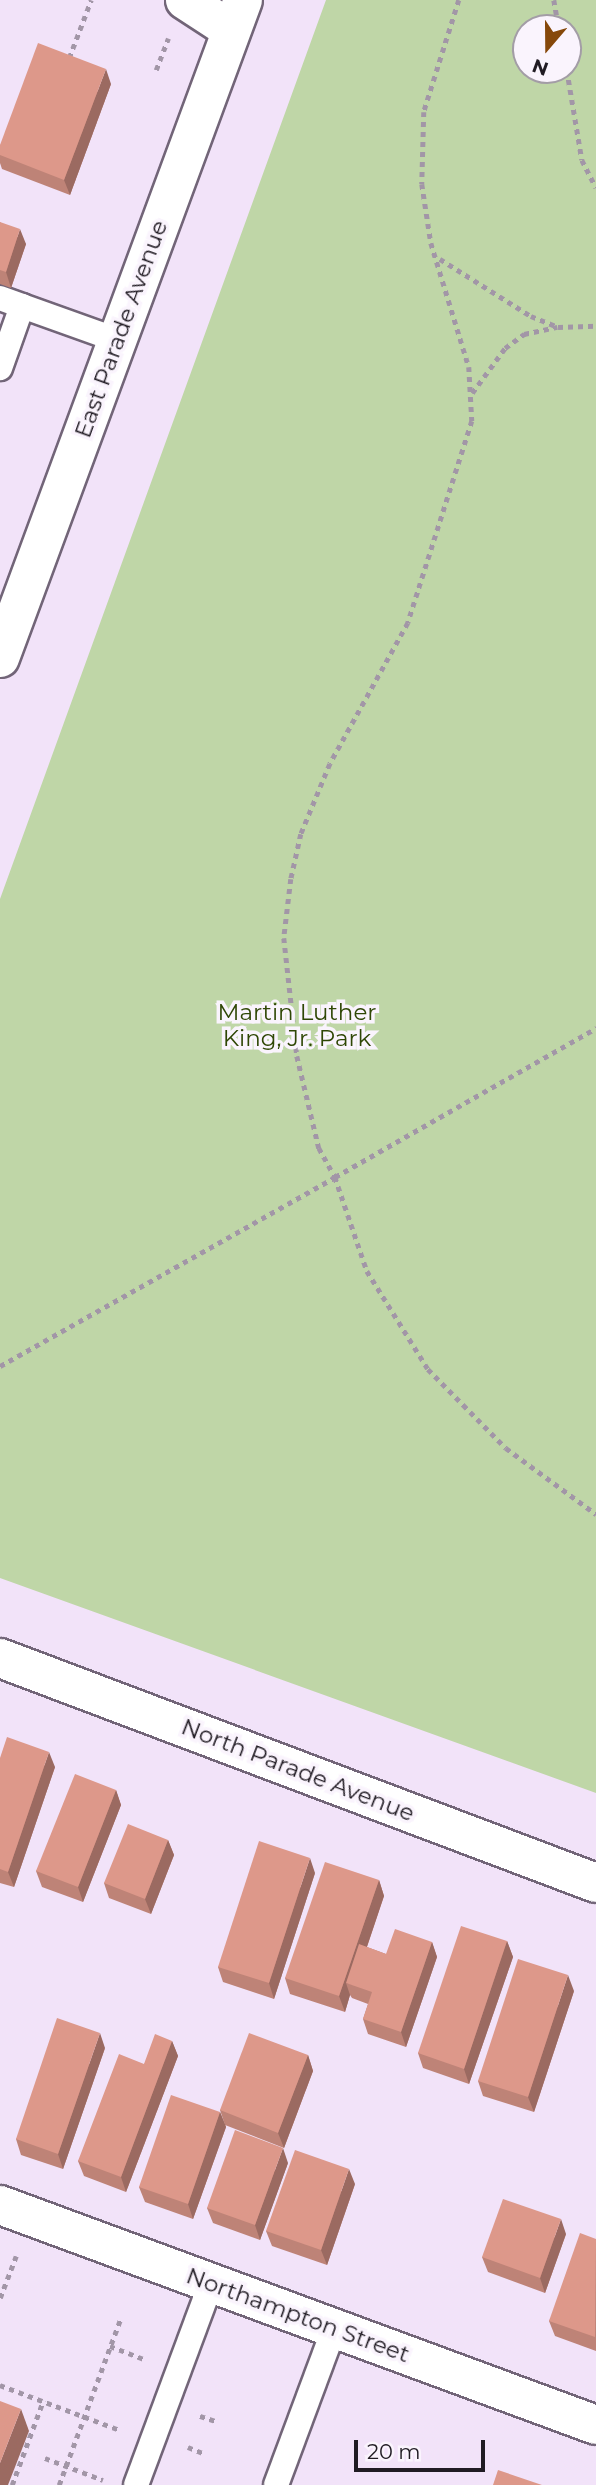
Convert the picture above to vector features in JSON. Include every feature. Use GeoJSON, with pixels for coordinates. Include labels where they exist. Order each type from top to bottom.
{"type":"FeatureCollection","features":[{"type":"Feature","properties":{"kind":"street"},"geometry":{"type":"LineString","coordinates":[[185,0],[237,15]]}},
{"type":"Feature","properties":{"kind":"street","name":"East Parade Avenue"},"geometry":{"type":"LineString","coordinates":[[0,658],[237,15]]}},
{"type":"Feature","properties":{"kind":"street","name":"North Parade Avenue"},"geometry":{"type":"LineString","coordinates":[[0,1658],[596,1882]]}},
{"type":"Feature","properties":{"kind":"street","name":"Northampton Street"},"geometry":{"type":"LineString","coordinates":[[0,2205],[596,2426]]}},
{"type":"Feature","properties":{"kind":"lane"},"geometry":{"type":"LineString","coordinates":[[0,368],[11,302],[117,340]]}},
{"type":"Feature","properties":{"kind":"lane"},"geometry":{"type":"LineString","coordinates":[[136,2485],[211,2283]]}},
{"type":"Feature","properties":{"kind":"lane"},"geometry":{"type":"LineString","coordinates":[[276,2485],[334,2329]]}},
{"type":"Feature","properties":{"kind":"path"},"geometry":{"type":"LineString","coordinates":[[68,62],[91,0]]}},
{"type":"Feature","properties":{"kind":"path"},"geometry":{"type":"LineString","coordinates":[[459,0],[425,111],[422,184],[472,394],[457,482],[408,623],[330,764],[301,834],[291,880],[284,938],[297,1056],[319,1148],[335,1177],[368,1271],[428,1369],[506,1448],[596,1514]]}},
{"type":"Feature","properties":{"kind":"path"},"geometry":{"type":"LineString","coordinates":[[156,70],[169,34]]}},
{"type":"Feature","properties":{"kind":"path"},"geometry":{"type":"LineString","coordinates":[[568,84],[582,160],[596,188]]}},
{"type":"Feature","properties":{"kind":"path"},"geometry":{"type":"LineString","coordinates":[[439,259],[558,327]]}},
{"type":"Feature","properties":{"kind":"path"},"geometry":{"type":"LineString","coordinates":[[472,394],[505,348],[524,334],[558,327],[596,326]]}},
{"type":"Feature","properties":{"kind":"path"},"geometry":{"type":"LineString","coordinates":[[0,1366],[596,1028]]}},
{"type":"Feature","properties":{"kind":"path"},"geometry":{"type":"LineString","coordinates":[[0,2298],[20,2244]]}},
{"type":"Feature","properties":{"kind":"path"},"geometry":{"type":"LineString","coordinates":[[59,2485],[120,2320]]}},
{"type":"Feature","properties":{"kind":"path"},"geometry":{"type":"LineString","coordinates":[[110,2346],[151,2362]]}},
{"type":"Feature","properties":{"kind":"path"},"geometry":{"type":"LineString","coordinates":[[0,2385],[123,2431]]}},
{"type":"Feature","properties":{"kind":"path"},"geometry":{"type":"LineString","coordinates":[[12,2485],[43,2401]]}},
{"type":"Feature","properties":{"kind":"path"},"geometry":{"type":"LineString","coordinates":[[45,2458],[105,2480]]}},
{"type":"Feature","properties":{"kind":"green space","name":"Martin Luther King, Jr. Park"},"geometry":{"type":"Polygon","coordinates":[[[326,0],[596,0],[596,1793],[0,1578],[0,899],[326,0]]]}},
{"type":"Feature","properties":{"kind":"building"},"geometry":{"type":"Polygon","coordinates":[[[38,43],[106,69],[64,180],[0,155],[0,145],[38,43]]]}},
{"type":"Feature","properties":{"kind":"building"},"geometry":{"type":"Polygon","coordinates":[[[0,222],[20,229],[6,272],[0,270],[0,222]]]}},
{"type":"Feature","properties":{"kind":"building"},"geometry":{"type":"Polygon","coordinates":[[[7,1737],[49,1752],[8,1872],[0,1869],[0,1758],[7,1737]]]}},
{"type":"Feature","properties":{"kind":"building"},"geometry":{"type":"Polygon","coordinates":[[[75,1774],[116,1790],[78,1887],[36,1871],[75,1774]]]}},
{"type":"Feature","properties":{"kind":"building"},"geometry":{"type":"Polygon","coordinates":[[[128,1824],[168,1840],[145,1899],[104,1883],[128,1824]]]}},
{"type":"Feature","properties":{"kind":"building"},"geometry":{"type":"Polygon","coordinates":[[[259,1841],[310,1858],[269,1983],[218,1967],[259,1841]]]}},
{"type":"Feature","properties":{"kind":"building"},"geometry":{"type":"Polygon","coordinates":[[[325,1862],[379,1880],[339,1996],[285,1978],[325,1862]]]}},
{"type":"Feature","properties":{"kind":"building"},"geometry":{"type":"Polygon","coordinates":[[[461,1926],[507,1941],[464,2069],[418,2053],[461,1926]]]}},
{"type":"Feature","properties":{"kind":"building"},"geometry":{"type":"Polygon","coordinates":[[[395,1929],[432,1942],[401,2032],[363,2019],[372,1992],[346,1983],[359,1944],[386,1954],[395,1929]]]}},
{"type":"Feature","properties":{"kind":"building"},"geometry":{"type":"Polygon","coordinates":[[[518,1959],[568,1975],[528,2097],[478,2081],[518,1959]]]}},
{"type":"Feature","properties":{"kind":"building"},"geometry":{"type":"Polygon","coordinates":[[[57,2018],[100,2033],[58,2154],[16,2139],[57,2018]]]}},
{"type":"Feature","properties":{"kind":"building"},"geometry":{"type":"Polygon","coordinates":[[[249,2033],[308,2055],[278,2133],[220,2110],[249,2033]]]}},
{"type":"Feature","properties":{"kind":"building"},"geometry":{"type":"Polygon","coordinates":[[[155,2034],[172,2041],[121,2177],[78,2161],[119,2054],[144,2064],[155,2034]]]}},
{"type":"Feature","properties":{"kind":"building"},"geometry":{"type":"Polygon","coordinates":[[[171,2095],[220,2112],[188,2204],[139,2187],[171,2095]]]}},
{"type":"Feature","properties":{"kind":"building"},"geometry":{"type":"Polygon","coordinates":[[[235,2130],[283,2148],[255,2225],[207,2208],[235,2130]]]}},
{"type":"Feature","properties":{"kind":"building"},"geometry":{"type":"Polygon","coordinates":[[[295,2150],[349,2169],[321,2250],[266,2231],[295,2150]]]}},
{"type":"Feature","properties":{"kind":"building"},"geometry":{"type":"Polygon","coordinates":[[[503,2199],[561,2219],[540,2278],[482,2257],[503,2199]]]}},
{"type":"Feature","properties":{"kind":"building"},"geometry":{"type":"Polygon","coordinates":[[[580,2233],[596,2239],[595,2337],[549,2321],[580,2233]]]}},
{"type":"Feature","properties":{"kind":"building"},"geometry":{"type":"Polygon","coordinates":[[[0,2401],[21,2409],[0,2463],[0,2401]]]}},
{"type":"Feature","properties":{"kind":"building"},"geometry":{"type":"Polygon","coordinates":[[[498,2470],[542,2485],[493,2485],[498,2470]]]}}]}
